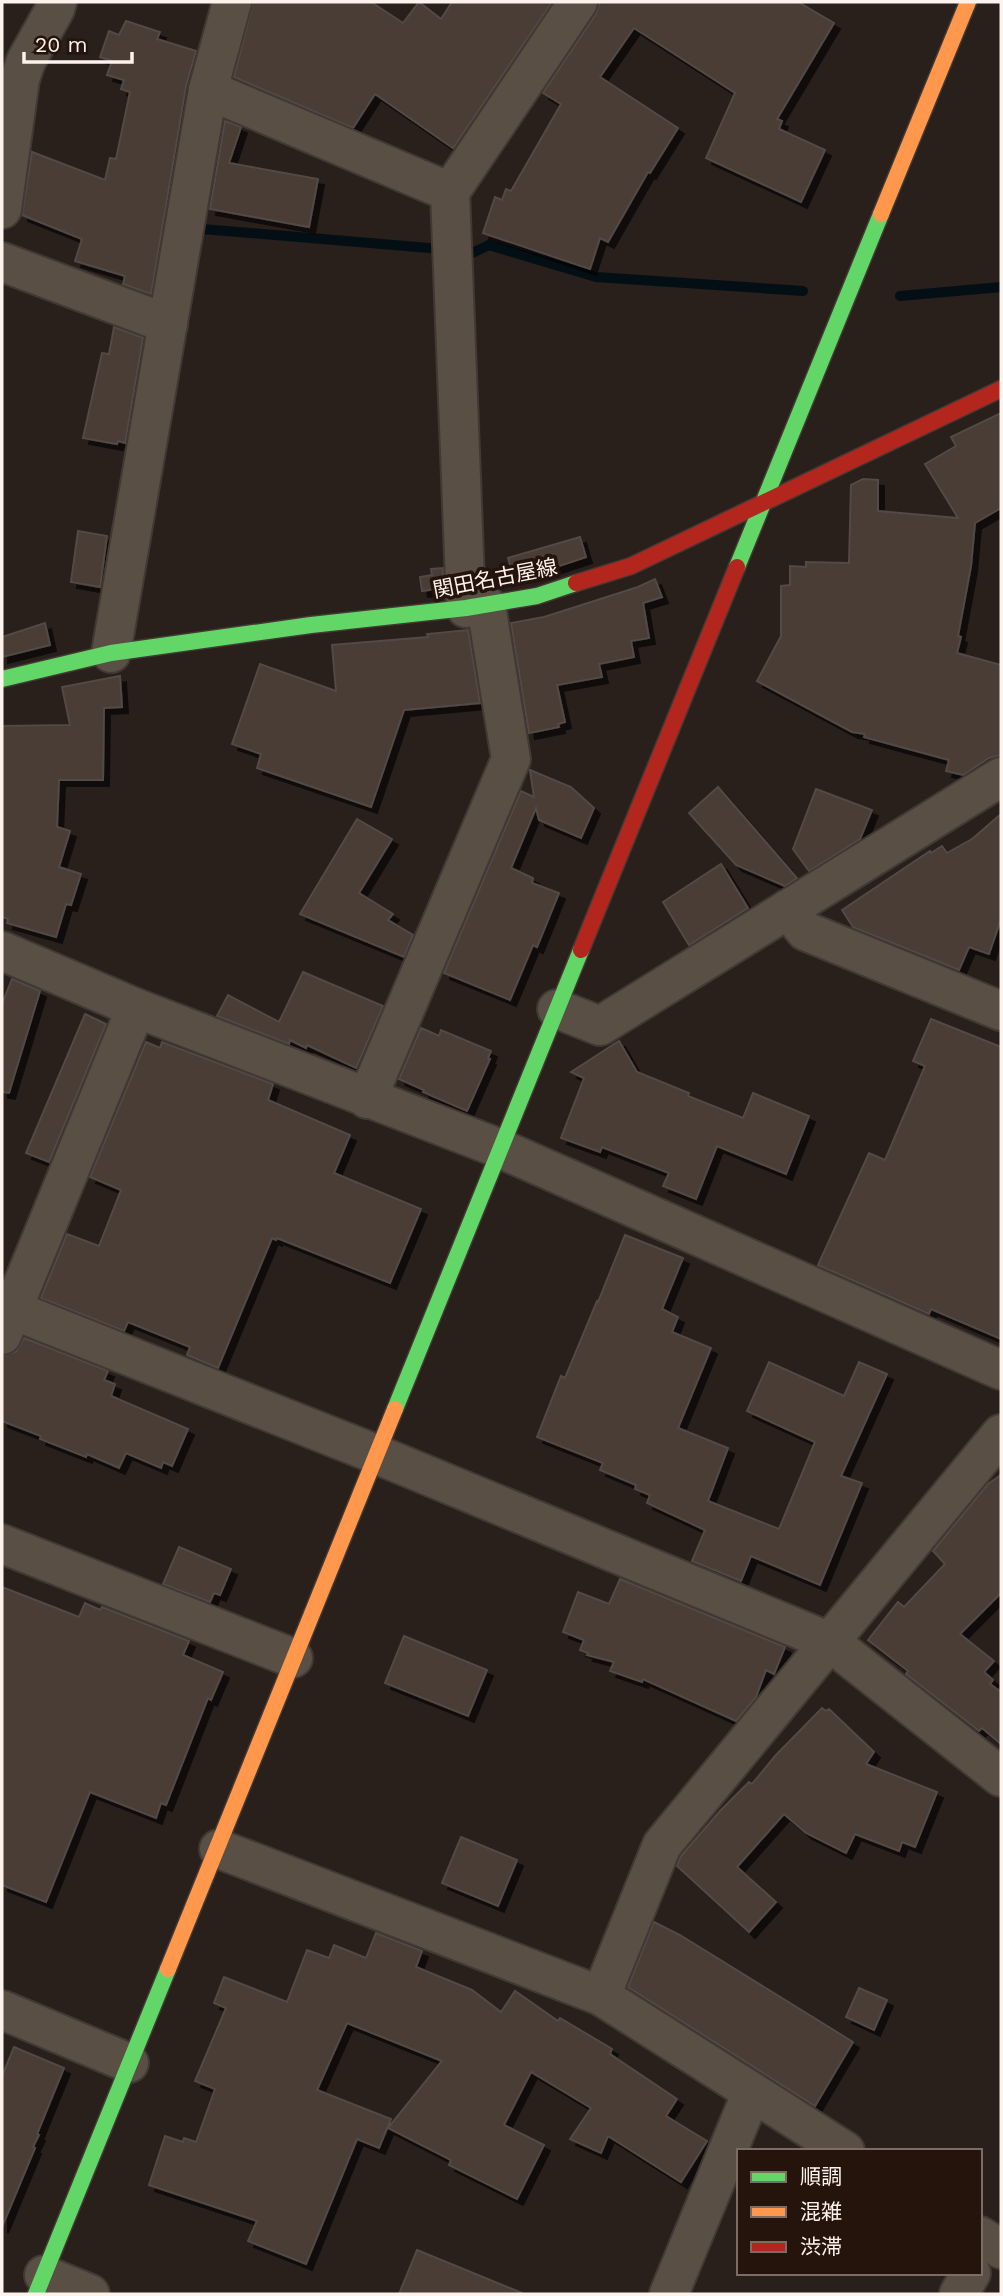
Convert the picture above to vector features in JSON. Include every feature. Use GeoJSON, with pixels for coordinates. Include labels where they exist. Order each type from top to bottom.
{"type":"FeatureCollection","features":[{"type":"Feature","properties":{"kind":"street"},"geometry":{"type":"LineString","coordinates":[[2,208],[20,79],[26,61],[57,2]]}},
{"type":"Feature","properties":{"kind":"street"},"geometry":{"type":"LineString","coordinates":[[111,653],[208,90],[232,2]]}},
{"type":"Feature","properties":{"kind":"street"},"geometry":{"type":"LineString","coordinates":[[367,1099],[510,759],[476,607],[450,192],[579,2]]}},
{"type":"Feature","properties":{"kind":"street"},"geometry":{"type":"LineString","coordinates":[[90,2294],[40,2285],[968,2]]}},
{"type":"Feature","properties":{"kind":"street"},"geometry":{"type":"LineString","coordinates":[[208,90],[450,192]]}},
{"type":"Feature","properties":{"kind":"street"},"geometry":{"type":"LineString","coordinates":[[2,262],[168,324]]}},
{"type":"Feature","properties":{"kind":"street","name":"関田名古屋線"},"geometry":{"type":"LineString","coordinates":[[2,679],[111,653],[311,625],[476,607],[537,596],[631,566],[1001,389]]}},
{"type":"Feature","properties":{"kind":"street"},"geometry":{"type":"LineString","coordinates":[[557,1009],[600,1026],[1001,777]]}},
{"type":"Feature","properties":{"kind":"street"},"geometry":{"type":"LineString","coordinates":[[788,909],[805,931],[1001,1011]]}},
{"type":"Feature","properties":{"kind":"street"},"geometry":{"type":"LineString","coordinates":[[2,951],[136,1008],[501,1149],[1001,1370]]}},
{"type":"Feature","properties":{"kind":"street"},"geometry":{"type":"LineString","coordinates":[[136,1008],[7,1322],[378,1455],[830,1642],[1001,1777]]}},
{"type":"Feature","properties":{"kind":"street"},"geometry":{"type":"LineString","coordinates":[[601,1996],[662,1845],[1001,1434]]}},
{"type":"Feature","properties":{"kind":"street"},"geometry":{"type":"LineString","coordinates":[[2,1545],[293,1658]]}},
{"type":"Feature","properties":{"kind":"street"},"geometry":{"type":"LineString","coordinates":[[219,1849],[601,1996],[842,2149]]}},
{"type":"Feature","properties":{"kind":"street"},"geometry":{"type":"LineString","coordinates":[[2,2010],[129,2063]]}},
{"type":"Feature","properties":{"kind":"street"},"geometry":{"type":"LineString","coordinates":[[669,2294],[752,2092]]}},
{"type":"Feature","properties":{"kind":"street"},"geometry":{"type":"LineString","coordinates":[[959,2294],[970,2275]]}},
{"type":"Feature","properties":{"kind":"building"},"geometry":{"type":"Polygon","coordinates":[[[253,2],[371,2],[403,23],[419,2],[441,19],[452,2],[552,2],[453,148],[375,94],[353,128],[234,77],[253,2]]]}},
{"type":"Feature","properties":{"kind":"building"},"geometry":{"type":"Polygon","coordinates":[[[600,2],[798,2],[834,23],[777,119],[782,121],[779,129],[825,150],[801,202],[706,158],[735,93],[634,28],[600,77],[678,128],[650,173],[648,172],[608,242],[600,238],[590,269],[483,233],[495,197],[502,200],[506,189],[511,191],[561,104],[543,93],[596,14],[600,2]]]}},
{"type":"Feature","properties":{"kind":"building"},"geometry":{"type":"Polygon","coordinates":[[[126,21],[160,32],[157,39],[196,51],[186,86],[151,294],[123,284],[125,276],[75,261],[82,239],[22,215],[32,152],[105,180],[110,158],[116,159],[130,92],[121,89],[124,80],[107,75],[112,61],[100,57],[109,31],[119,35],[126,21]]]}},
{"type":"Feature","properties":{"kind":"building"},"geometry":{"type":"Polygon","coordinates":[[[225,121],[241,127],[229,163],[318,179],[309,227],[210,209],[225,121]]]}},
{"type":"Feature","properties":{"kind":"building"},"geometry":{"type":"Polygon","coordinates":[[[114,327],[143,338],[125,443],[118,441],[117,444],[83,438],[102,353],[109,354],[114,327]]]}},
{"type":"Feature","properties":{"kind":"building"},"geometry":{"type":"Polygon","coordinates":[[[1001,413],[1001,508],[975,523],[957,653],[1001,665],[1001,755],[989,758],[963,775],[946,771],[949,760],[864,737],[865,734],[852,732],[757,681],[781,636],[781,586],[790,585],[790,566],[806,567],[806,562],[849,563],[851,485],[863,479],[878,480],[878,511],[958,518],[925,464],[956,446],[951,437],[1001,413]]]}},
{"type":"Feature","properties":{"kind":"building"},"geometry":{"type":"Polygon","coordinates":[[[78,531],[107,536],[100,587],[71,582],[78,531]]]}},
{"type":"Feature","properties":{"kind":"building"},"geometry":{"type":"Polygon","coordinates":[[[580,537],[586,557],[532,575],[514,578],[508,558],[580,537]]]}},
{"type":"Feature","properties":{"kind":"building"},"geometry":{"type":"Polygon","coordinates":[[[443,568],[443,588],[422,591],[420,577],[432,575],[431,569],[443,568]]]}},
{"type":"Feature","properties":{"kind":"building"},"geometry":{"type":"Polygon","coordinates":[[[655,579],[662,597],[643,603],[649,638],[631,641],[634,657],[599,664],[602,677],[557,685],[565,722],[558,724],[559,727],[529,733],[511,623],[544,617],[655,579]]]}},
{"type":"Feature","properties":{"kind":"building"},"geometry":{"type":"Polygon","coordinates":[[[45,623],[50,645],[2,657],[2,637],[45,623]]]}},
{"type":"Feature","properties":{"kind":"building"},"geometry":{"type":"Polygon","coordinates":[[[468,630],[480,703],[404,710],[371,807],[257,768],[261,754],[232,744],[260,664],[336,691],[332,645],[428,637],[427,634],[468,630]]]}},
{"type":"Feature","properties":{"kind":"building"},"geometry":{"type":"Polygon","coordinates":[[[120,676],[122,707],[104,708],[103,780],[59,780],[57,827],[70,831],[59,867],[81,874],[71,905],[66,904],[56,937],[7,923],[8,919],[2,917],[2,726],[70,725],[62,687],[120,676]]]}},
{"type":"Feature","properties":{"kind":"building"},"geometry":{"type":"Polygon","coordinates":[[[530,770],[571,787],[594,808],[581,838],[539,820],[536,808],[511,868],[533,878],[532,883],[559,893],[537,947],[533,945],[510,1000],[444,973],[521,791],[534,797],[530,770]]]}},
{"type":"Feature","properties":{"kind":"building"},"geometry":{"type":"Polygon","coordinates":[[[718,787],[797,878],[785,886],[736,865],[689,813],[718,787]]]}},
{"type":"Feature","properties":{"kind":"building"},"geometry":{"type":"Polygon","coordinates":[[[816,789],[872,810],[860,839],[809,871],[793,849],[816,789]]]}},
{"type":"Feature","properties":{"kind":"building"},"geometry":{"type":"Polygon","coordinates":[[[1001,814],[1001,919],[989,954],[969,947],[959,970],[853,927],[842,910],[930,851],[931,853],[942,846],[947,853],[972,839],[1001,814]]]}},
{"type":"Feature","properties":{"kind":"building"},"geometry":{"type":"Polygon","coordinates":[[[357,819],[392,839],[359,893],[393,914],[388,920],[413,935],[404,957],[300,914],[357,819]]]}},
{"type":"Feature","properties":{"kind":"building"},"geometry":{"type":"Polygon","coordinates":[[[721,864],[748,908],[689,945],[663,902],[721,864]]]}},
{"type":"Feature","properties":{"kind":"building"},"geometry":{"type":"Polygon","coordinates":[[[303,972],[383,1006],[356,1068],[307,1045],[306,1048],[290,1040],[289,1044],[217,1016],[228,995],[279,1022],[303,972]]]}},
{"type":"Feature","properties":{"kind":"building"},"geometry":{"type":"Polygon","coordinates":[[[12,979],[40,991],[9,1093],[2,1092],[2,1004],[12,979]]]}},
{"type":"Feature","properties":{"kind":"building"},"geometry":{"type":"Polygon","coordinates":[[[85,1014],[106,1024],[49,1162],[26,1153],[85,1014]]]}},
{"type":"Feature","properties":{"kind":"building"},"geometry":{"type":"Polygon","coordinates":[[[931,1019],[1001,1047],[1001,1339],[931,1309],[929,1314],[818,1265],[869,1153],[885,1160],[925,1066],[913,1061],[931,1019]]]}},
{"type":"Feature","properties":{"kind":"building"},"geometry":{"type":"Polygon","coordinates":[[[421,1028],[439,1036],[441,1030],[491,1051],[467,1111],[399,1079],[421,1028]]]}},
{"type":"Feature","properties":{"kind":"building"},"geometry":{"type":"Polygon","coordinates":[[[619,1041],[637,1072],[743,1118],[753,1093],[809,1116],[786,1174],[717,1146],[696,1199],[663,1186],[669,1173],[602,1147],[600,1152],[561,1138],[584,1078],[571,1072],[619,1041]]]}},
{"type":"Feature","properties":{"kind":"building"},"geometry":{"type":"Polygon","coordinates":[[[146,1042],[160,1048],[162,1042],[273,1084],[268,1100],[350,1135],[334,1173],[421,1209],[390,1283],[272,1238],[218,1368],[187,1355],[190,1347],[128,1322],[124,1331],[41,1298],[67,1234],[99,1246],[121,1190],[90,1177],[146,1042]]]}},
{"type":"Feature","properties":{"kind":"building"},"geometry":{"type":"Polygon","coordinates":[[[625,1235],[683,1258],[662,1309],[678,1317],[672,1332],[711,1348],[678,1428],[728,1448],[708,1501],[779,1529],[815,1442],[747,1411],[769,1362],[844,1396],[859,1362],[887,1374],[841,1476],[862,1483],[820,1585],[751,1556],[741,1581],[692,1561],[705,1530],[647,1503],[650,1495],[635,1489],[636,1485],[600,1470],[603,1463],[537,1437],[561,1376],[565,1378],[625,1235]]]}},
{"type":"Feature","properties":{"kind":"building"},"geometry":{"type":"Polygon","coordinates":[[[24,1338],[108,1371],[104,1380],[115,1384],[111,1396],[188,1429],[172,1466],[163,1462],[161,1468],[126,1453],[119,1468],[87,1454],[86,1457],[40,1439],[41,1436],[2,1421],[2,1356],[16,1352],[24,1338]]]}},
{"type":"Feature","properties":{"kind":"building"},"geometry":{"type":"Polygon","coordinates":[[[1001,1475],[1001,1593],[960,1634],[994,1661],[984,1672],[993,1680],[990,1684],[1001,1692],[1001,1744],[982,1728],[979,1731],[906,1674],[908,1671],[868,1640],[898,1602],[904,1607],[945,1564],[933,1551],[988,1484],[1001,1475]]]}},
{"type":"Feature","properties":{"kind":"building"},"geometry":{"type":"Polygon","coordinates":[[[179,1547],[231,1569],[220,1595],[214,1593],[210,1602],[163,1584],[179,1547]]]}},
{"type":"Feature","properties":{"kind":"building"},"geometry":{"type":"Polygon","coordinates":[[[620,1579],[785,1647],[774,1674],[766,1670],[756,1697],[736,1721],[643,1679],[642,1682],[610,1671],[614,1662],[587,1655],[588,1653],[580,1650],[584,1640],[563,1632],[578,1592],[609,1604],[620,1579]]]}},
{"type":"Feature","properties":{"kind":"building"},"geometry":{"type":"Polygon","coordinates":[[[2,1587],[79,1617],[85,1603],[100,1610],[102,1607],[189,1641],[183,1655],[223,1672],[211,1700],[208,1698],[166,1805],[161,1803],[156,1818],[90,1792],[46,1902],[2,1885],[2,1587]]]}},
{"type":"Feature","properties":{"kind":"building"},"geometry":{"type":"Polygon","coordinates":[[[404,1636],[487,1670],[468,1716],[385,1683],[404,1636]]]}},
{"type":"Feature","properties":{"kind":"building"},"geometry":{"type":"Polygon","coordinates":[[[822,1708],[826,1711],[829,1709],[874,1752],[866,1764],[937,1792],[915,1847],[902,1842],[899,1851],[855,1834],[846,1853],[806,1833],[784,1814],[737,1867],[776,1902],[749,1932],[677,1866],[681,1856],[720,1811],[749,1782],[752,1784],[822,1708]]]}},
{"type":"Feature","properties":{"kind":"building"},"geometry":{"type":"Polygon","coordinates":[[[461,1837],[517,1860],[498,1906],[442,1883],[461,1837]]]}},
{"type":"Feature","properties":{"kind":"building"},"geometry":{"type":"Polygon","coordinates":[[[654,1922],[680,1935],[853,2042],[815,2106],[628,1987],[654,1922]]]}},
{"type":"Feature","properties":{"kind":"building"},"geometry":{"type":"Polygon","coordinates":[[[376,1933],[422,1951],[416,1967],[472,1990],[501,2012],[515,1991],[558,2021],[560,2018],[612,2049],[610,2054],[677,2099],[666,2116],[707,2141],[681,2182],[608,2136],[601,2153],[570,2139],[591,2108],[531,2072],[504,2125],[544,2145],[517,2199],[449,2165],[451,2160],[388,2128],[442,2061],[347,2023],[317,2090],[391,2119],[379,2148],[357,2139],[306,2264],[248,2241],[257,2221],[149,2185],[165,2136],[183,2142],[184,2138],[196,2142],[215,2089],[195,2081],[226,2008],[214,2003],[224,1977],[287,2002],[307,1950],[329,1958],[334,1945],[366,1958],[376,1933]]]}},
{"type":"Feature","properties":{"kind":"building"},"geometry":{"type":"Polygon","coordinates":[[[859,1988],[887,2000],[874,2030],[846,2017],[859,1988]]]}},
{"type":"Feature","properties":{"kind":"building"},"geometry":{"type":"Polygon","coordinates":[[[14,2047],[64,2068],[2,2227],[2,2076],[14,2047]]]}},
{"type":"Feature","properties":{"kind":"building"},"geometry":{"type":"Polygon","coordinates":[[[417,2250],[522,2293],[522,2294],[399,2294],[417,2250]]]}},
{"type":"Feature","properties":{"kind":"waterway"},"geometry":{"type":"LineString","coordinates":[[202,229],[441,249]]}},
{"type":"Feature","properties":{"kind":"waterway"},"geometry":{"type":"LineString","coordinates":[[470,254],[489,245],[596,277],[803,291]]}},
{"type":"Feature","properties":{"kind":"waterway"},"geometry":{"type":"LineString","coordinates":[[900,296],[1001,287]]}},
{"type":"Feature","properties":{"kind":"traffic: fast"},"geometry":{"type":"LineString","coordinates":[[737,567],[881,214]]}},
{"type":"Feature","properties":{"kind":"traffic: fast"},"geometry":{"type":"LineString","coordinates":[[2,679],[111,653],[311,625],[466,608],[537,596],[576,583]]}},
{"type":"Feature","properties":{"kind":"traffic: fast"},"geometry":{"type":"LineString","coordinates":[[395,1409],[581,950]]}},
{"type":"Feature","properties":{"kind":"traffic: fast"},"geometry":{"type":"LineString","coordinates":[[36,2294],[168,1969]]}},
{"type":"Feature","properties":{"kind":"traffic: slow"},"geometry":{"type":"LineString","coordinates":[[881,214],[968,2]]}},
{"type":"Feature","properties":{"kind":"traffic: slow"},"geometry":{"type":"LineString","coordinates":[[168,1969],[395,1409]]}},
{"type":"Feature","properties":{"kind":"traffic: jam"},"geometry":{"type":"LineString","coordinates":[[576,583],[631,566],[1001,389]]}},
{"type":"Feature","properties":{"kind":"traffic: jam"},"geometry":{"type":"LineString","coordinates":[[581,950],[737,567]]}}]}
